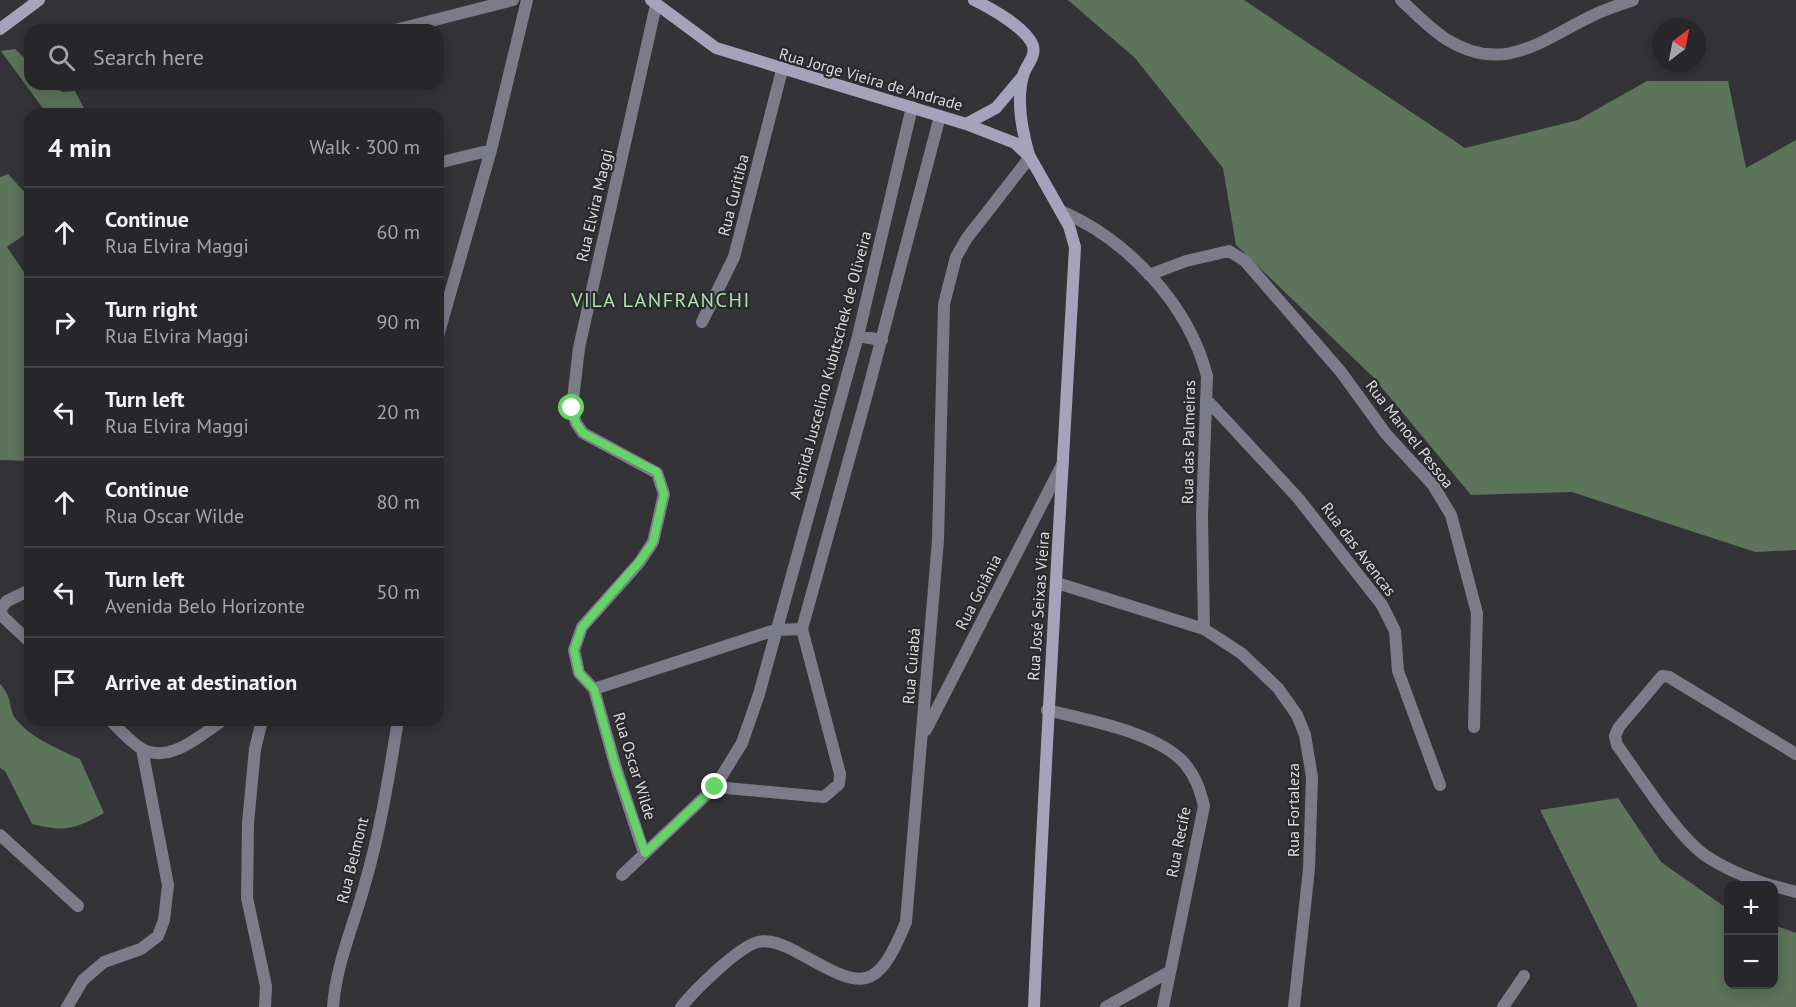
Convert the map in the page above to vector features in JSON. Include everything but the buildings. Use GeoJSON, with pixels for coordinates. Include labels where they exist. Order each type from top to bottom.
{"type":"FeatureCollection","features":[{"type":"Feature","properties":{"kind":"street"},"geometry":{"type":"LineString","coordinates":[[0,29],[39,0]]}},
{"type":"Feature","properties":{"kind":"street"},"geometry":{"type":"LineString","coordinates":[[419,24],[513,0]]}},
{"type":"Feature","properties":{"kind":"street"},"geometry":{"type":"LineString","coordinates":[[444,315],[491,150],[527,0]]}},
{"type":"Feature","properties":{"kind":"street"},"geometry":{"type":"LineString","coordinates":[[966,124],[996,108],[1023,76],[1033,56],[1033,46],[1025,36],[1005,19],[974,0]]}},
{"type":"Feature","properties":{"kind":"street"},"geometry":{"type":"LineString","coordinates":[[1401,0],[1445,39],[1472,51],[1500,57],[1532,48],[1599,13],[1633,0]]}},
{"type":"Feature","properties":{"kind":"street"},"geometry":{"type":"LineString","coordinates":[[1593,0],[1599,13]]}},
{"type":"Feature","properties":{"kind":"street","name":"Rua Jorge Vieira de Andrade"},"geometry":{"type":"LineString","coordinates":[[653,2],[717,48],[782,70],[966,124],[1006,139],[1030,157],[1061,211]]}},
{"type":"Feature","properties":{"kind":"street","name":"Rua Elvira Maggi"},"geometry":{"type":"LineString","coordinates":[[594,689],[579,673],[574,650],[576,643],[582,627],[639,562],[653,542],[664,494],[657,472],[583,433],[576,423],[572,408],[579,348],[653,2]]}},
{"type":"Feature","properties":{"kind":"street","name":"Rua Curitiba"},"geometry":{"type":"LineString","coordinates":[[702,322],[734,257],[782,70]]}},
{"type":"Feature","properties":{"kind":"street"},"geometry":{"type":"LineString","coordinates":[[1023,76],[1021,123],[1030,157]]}},
{"type":"Feature","properties":{"kind":"street","name":"Avenida Juscelino Kubitschek de Oliveira"},"geometry":{"type":"LineString","coordinates":[[622,875],[715,787],[742,743],[759,694],[858,336],[912,107]]}},
{"type":"Feature","properties":{"kind":"street"},"geometry":{"type":"LineString","coordinates":[[715,787],[824,797],[839,784],[840,774],[802,629],[882,340],[940,116]]}},
{"type":"Feature","properties":{"kind":"street"},"geometry":{"type":"LineString","coordinates":[[444,162],[491,150]]}},
{"type":"Feature","properties":{"kind":"street","name":"Rua Cuiabá"},"geometry":{"type":"LineString","coordinates":[[684,1004],[740,952],[758,942],[778,943],[840,975],[863,979],[880,973],[895,949],[906,922],[938,540],[943,330],[949,279],[967,238],[1030,157]]}},
{"type":"Feature","properties":{"kind":"street","name":"Rua das Palmeiras"},"geometry":{"type":"LineString","coordinates":[[1061,211],[1106,235],[1149,276],[1166,294],[1201,354],[1207,376],[1202,516],[1204,629]]}},
{"type":"Feature","properties":{"kind":"street","name":"Rua José Seixas Vieira"},"geometry":{"type":"LineString","coordinates":[[1034,1007],[1047,710],[1057,584],[1075,247],[1061,211]]}},
{"type":"Feature","properties":{"kind":"street","name":"Rua Manoel Pessoa"},"geometry":{"type":"LineString","coordinates":[[1149,276],[1186,261],[1229,251],[1245,261],[1341,372],[1386,434],[1433,485],[1451,515],[1477,613],[1474,727]]}},
{"type":"Feature","properties":{"kind":"street"},"geometry":{"type":"LineString","coordinates":[[858,336],[882,340]]}},
{"type":"Feature","properties":{"kind":"street","name":"Rua das Avencas"},"geometry":{"type":"LineString","coordinates":[[1206,399],[1298,498],[1382,605],[1395,631],[1398,671],[1440,785]]}},
{"type":"Feature","properties":{"kind":"street","name":"Rua Goiânia"},"geometry":{"type":"LineString","coordinates":[[922,736],[1063,462]]}},
{"type":"Feature","properties":{"kind":"street","name":"Rua Fortaleza"},"geometry":{"type":"LineString","coordinates":[[1057,584],[1204,629],[1241,653],[1278,688],[1297,715],[1305,735],[1312,777],[1310,870],[1294,1007]]}},
{"type":"Feature","properties":{"kind":"street"},"geometry":{"type":"LineString","coordinates":[[24,593],[7,601],[1,608],[2,616],[24,636]]}},
{"type":"Feature","properties":{"kind":"street"},"geometry":{"type":"LineString","coordinates":[[594,689],[775,630],[802,629]]}},
{"type":"Feature","properties":{"kind":"street"},"geometry":{"type":"LineString","coordinates":[[1759,881],[1733,872],[1704,855],[1672,821],[1617,745],[1615,736],[1619,727],[1662,676],[1669,677],[1796,754]]}},
{"type":"Feature","properties":{"kind":"street","name":"Rua Oscar Wilde"},"geometry":{"type":"LineString","coordinates":[[594,689],[616,768],[645,853]]}},
{"type":"Feature","properties":{"kind":"street","name":"Rua Recife"},"geometry":{"type":"LineString","coordinates":[[1047,710],[1137,735],[1164,748],[1184,762],[1197,782],[1204,806],[1163,1007]]}},
{"type":"Feature","properties":{"kind":"street"},"geometry":{"type":"LineString","coordinates":[[117,726],[142,749],[162,752],[184,747],[214,726]]}},
{"type":"Feature","properties":{"kind":"street"},"geometry":{"type":"LineString","coordinates":[[261,726],[255,749],[248,823],[247,898],[266,986],[265,1007]]}},
{"type":"Feature","properties":{"kind":"street","name":"Rua Belmont"},"geometry":{"type":"LineString","coordinates":[[333,1007],[335,980],[365,886],[397,726]]}},
{"type":"Feature","properties":{"kind":"street"},"geometry":{"type":"LineString","coordinates":[[67,1007],[83,980],[104,962],[141,949],[158,936],[164,920],[168,885],[142,749]]}},
{"type":"Feature","properties":{"kind":"street"},"geometry":{"type":"LineString","coordinates":[[0,836],[78,906]]}},
{"type":"Feature","properties":{"kind":"street"},"geometry":{"type":"LineString","coordinates":[[1778,887],[1796,892]]}},
{"type":"Feature","properties":{"kind":"street"},"geometry":{"type":"LineString","coordinates":[[1106,1007],[1169,972]]}},
{"type":"Feature","properties":{"kind":"street"},"geometry":{"type":"LineString","coordinates":[[1503,1007],[1524,976]]}},
{"type":"Feature","properties":{"kind":"green space"},"geometry":{"type":"Polygon","coordinates":[[[1068,0],[1244,0],[1465,148],[1578,120],[1647,81],[1728,81],[1746,168],[1796,140],[1796,550],[1755,552],[1572,492],[1471,495],[1373,377],[1236,245],[1223,168],[1135,58],[1068,0]]]}},
{"type":"Feature","properties":{"kind":"green space"},"geometry":{"type":"Polygon","coordinates":[[[15,49],[24,57],[24,82],[1,51],[15,49]]]}},
{"type":"Feature","properties":{"kind":"green space"},"geometry":{"type":"Polygon","coordinates":[[[29,90],[75,91],[84,108],[43,108],[29,90]]]}},
{"type":"Feature","properties":{"kind":"green space"},"geometry":{"type":"Polygon","coordinates":[[[8,174],[24,191],[24,235],[7,247],[24,272],[24,461],[0,460],[0,177],[8,174]]]}},
{"type":"Feature","properties":{"kind":"green space"},"geometry":{"type":"Polygon","coordinates":[[[0,684],[9,698],[15,718],[21,725],[45,742],[80,759],[104,813],[69,828],[61,829],[32,824],[5,771],[0,768],[0,684]]]}},
{"type":"Feature","properties":{"kind":"green space"},"geometry":{"type":"Polygon","coordinates":[[[1618,798],[1661,862],[1724,906],[1724,989],[1778,989],[1778,926],[1796,933],[1796,1007],[1638,1007],[1540,810],[1618,798]]]}},
{"type":"Feature","properties":{"kind":"district","name":"VILA LANFRANCHI"},"geometry":{"type":"Point","coordinates":[661,300]}},
{"type":"Feature","properties":{"kind":"route"},"geometry":{"type":"LineString","coordinates":[[572,408],[576,423],[583,433],[657,472],[664,494],[653,542],[639,562],[582,627],[574,650],[579,673],[594,689],[616,768],[645,853],[715,787]]}}]}
